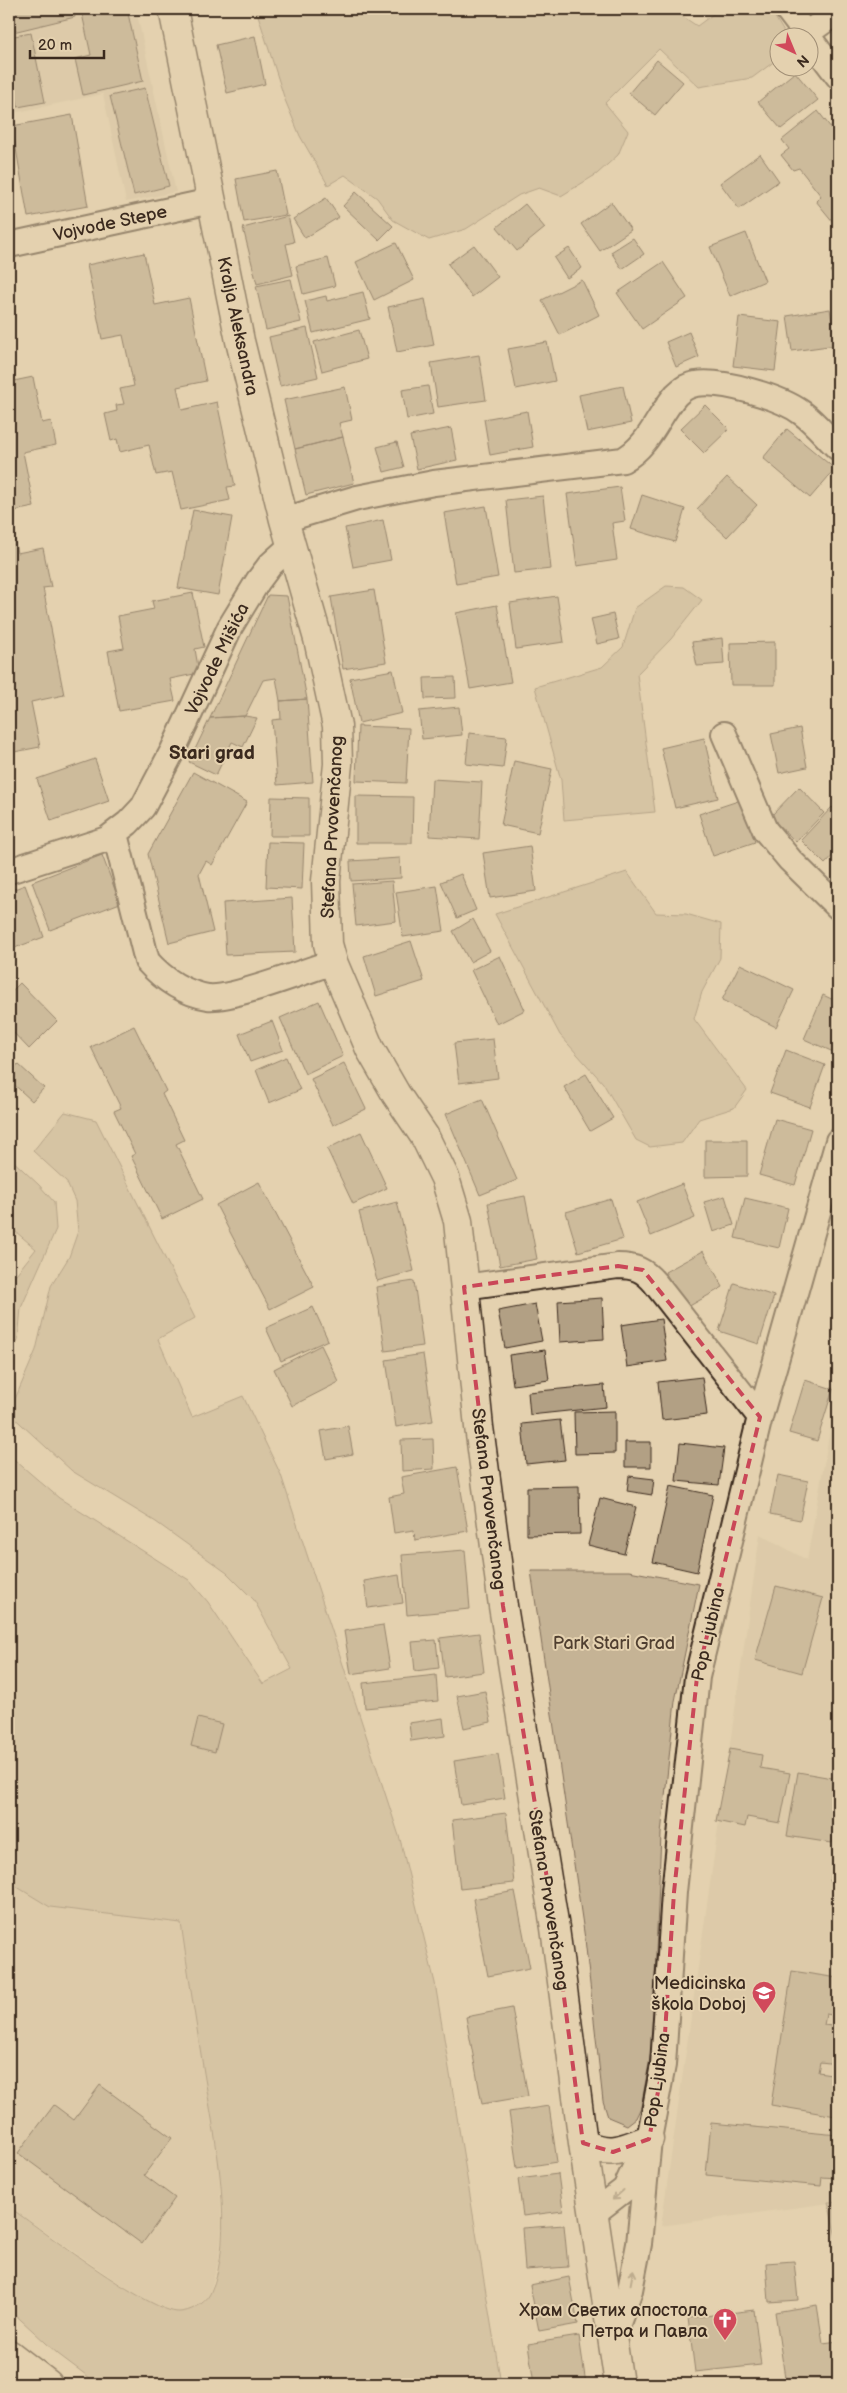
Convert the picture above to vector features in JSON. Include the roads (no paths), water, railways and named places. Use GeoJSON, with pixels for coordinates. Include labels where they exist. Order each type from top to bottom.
{"type":"FeatureCollection","features":[{"type":"Feature","properties":{"kind":"street","name":"Kralja Aleksandra"},"geometry":{"type":"LineString","coordinates":[[173,9],[240,341],[284,520],[318,640]]}},
{"type":"Feature","properties":{"kind":"street"},"geometry":{"type":"LineString","coordinates":[[786,9],[801,28]]}},
{"type":"Feature","properties":{"kind":"street"},"geometry":{"type":"LineString","coordinates":[[818,28],[838,11]]}},
{"type":"Feature","properties":{"kind":"street"},"geometry":{"type":"LineString","coordinates":[[820,53],[838,76]]}},
{"type":"Feature","properties":{"kind":"street","name":"Vojvode Stepe"},"geometry":{"type":"LineString","coordinates":[[9,245],[212,201]]}},
{"type":"Feature","properties":{"kind":"street"},"geometry":{"type":"LineString","coordinates":[[284,520],[357,498],[434,483],[623,460],[635,453],[646,441],[678,394],[686,387],[695,384],[712,384],[782,401],[802,412],[838,448]]}},
{"type":"Feature","properties":{"kind":"street","name":"Vojvode Mišića"},"geometry":{"type":"LineString","coordinates":[[9,871],[107,839],[128,823],[143,807],[174,750],[230,627],[270,564],[292,546]]}},
{"type":"Feature","properties":{"kind":"street","name":"Stefana Prvovenčanog"},"geometry":{"type":"LineString","coordinates":[[318,640],[337,726],[338,764],[326,881],[328,944],[370,1050],[396,1094],[425,1137],[445,1178],[458,1222],[479,1427],[503,1606],[555,1928],[583,2143],[618,2384]]}},
{"type":"Feature","properties":{"kind":"street"},"geometry":{"type":"LineString","coordinates":[[724,734],[765,830],[780,850],[828,900],[838,907]]}},
{"type":"Feature","properties":{"kind":"street"},"geometry":{"type":"LineString","coordinates":[[115,834],[147,961],[156,971],[187,991],[210,997],[236,993],[334,962]]}},
{"type":"Feature","properties":{"kind":"street","name":"Pop Ljubina"},"geometry":{"type":"LineString","coordinates":[[649,2139],[663,2065],[674,1892],[697,1678],[760,1417],[838,1144]]}},
{"type":"Feature","properties":{"kind":"street"},"geometry":{"type":"LineString","coordinates":[[464,1287],[618,1266],[632,1266],[643,1270],[760,1417]]}},
{"type":"Feature","properties":{"kind":"street"},"geometry":{"type":"LineString","coordinates":[[583,2143],[592,2148],[613,2152],[649,2139]]}},
{"type":"Feature","properties":{"kind":"street"},"geometry":{"type":"LineString","coordinates":[[594,2213],[624,2189],[649,2139]]}},
{"type":"Feature","properties":{"kind":"street"},"geometry":{"type":"LineString","coordinates":[[612,2340],[630,2290],[639,2244],[649,2139]]}},
{"type":"Feature","properties":{"kind":"street"},"geometry":{"type":"LineString","coordinates":[[9,2354],[48,2384]]}},
{"type":"Feature","properties":{"kind":"place","name":"Medicinska škola Doboj"},"geometry":{"type":"Point","coordinates":[764,2014]}},
{"type":"Feature","properties":{"kind":"place","name":"Храм Светих апостола Петра и Павла"},"geometry":{"type":"Point","coordinates":[725,2341]}},
{"type":"Feature","properties":{"kind":"district","name":"Stari grad"},"geometry":{"type":"Point","coordinates":[212,752]}},
{"type":"Feature","properties":{"kind":"park label","name":"Park Stari Grad"},"geometry":{"type":"Point","coordinates":[614,1643]}}]}
